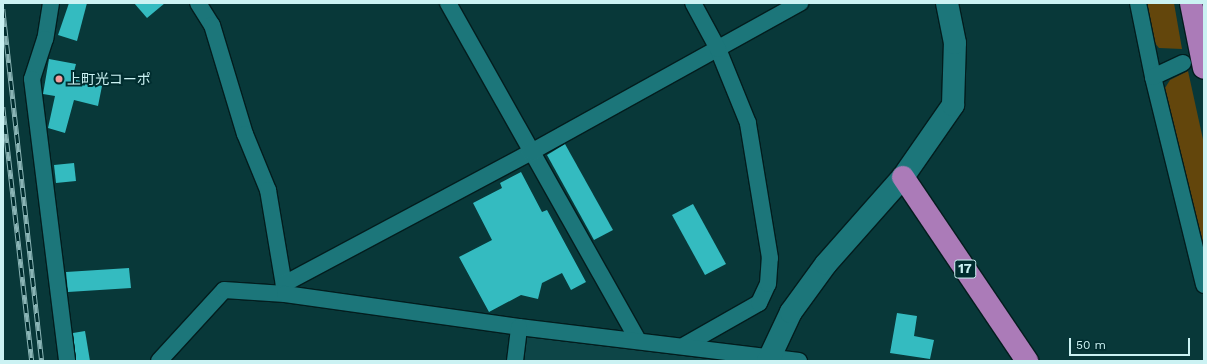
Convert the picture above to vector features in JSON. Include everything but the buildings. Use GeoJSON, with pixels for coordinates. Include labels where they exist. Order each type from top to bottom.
{"type":"FeatureCollection","features":[{"type":"Feature","properties":{"kind":"highway"},"geometry":{"type":"LineString","coordinates":[[1191,3],[1204,68]]}},
{"type":"Feature","properties":{"kind":"highway","name":"17"},"geometry":{"type":"LineString","coordinates":[[903,178],[1027,361]]}},
{"type":"Feature","properties":{"kind":"street"},"geometry":{"type":"LineString","coordinates":[[51,3],[46,39],[32,79],[67,361]]}},
{"type":"Feature","properties":{"kind":"street"},"geometry":{"type":"LineString","coordinates":[[198,3],[212,24],[245,134],[268,190],[285,289]]}},
{"type":"Feature","properties":{"kind":"street"},"geometry":{"type":"LineString","coordinates":[[448,3],[638,340]]}},
{"type":"Feature","properties":{"kind":"street"},"geometry":{"type":"LineString","coordinates":[[685,345],[760,303],[768,284],[770,258],[748,124],[718,48],[693,3]]}},
{"type":"Feature","properties":{"kind":"street"},"geometry":{"type":"LineString","coordinates":[[285,289],[800,3]]}},
{"type":"Feature","properties":{"kind":"street"},"geometry":{"type":"LineString","coordinates":[[768,359],[791,312],[826,264],[903,178],[953,105],[955,43],[947,3]]}},
{"type":"Feature","properties":{"kind":"street"},"geometry":{"type":"LineString","coordinates":[[1138,3],[1153,77],[1204,286]]}},
{"type":"Feature","properties":{"kind":"street"},"geometry":{"type":"LineString","coordinates":[[1153,77],[1182,63]]}},
{"type":"Feature","properties":{"kind":"street"},"geometry":{"type":"LineString","coordinates":[[159,361],[224,290],[285,289],[519,327],[685,345],[768,359],[799,361]]}},
{"type":"Feature","properties":{"kind":"street"},"geometry":{"type":"LineString","coordinates":[[514,361],[519,327]]}},
{"type":"Feature","properties":{"kind":"shaded area"},"geometry":{"type":"Polygon","coordinates":[[[1145,3],[1174,3],[1182,49],[1159,48],[1154,42],[1145,3]]]}},
{"type":"Feature","properties":{"kind":"shaded area"},"geometry":{"type":"Polygon","coordinates":[[[1188,71],[1204,144],[1204,260],[1165,97],[1165,88],[1170,80],[1188,71]]]}},
{"type":"Feature","properties":{"kind":"shaded area"},"geometry":{"type":"Polygon","coordinates":[[[519,327],[799,361],[515,361],[519,327]]]}},
{"type":"Feature","properties":{"kind":"railway"},"geometry":{"type":"LineString","coordinates":[[3,9],[42,361]]}},
{"type":"Feature","properties":{"kind":"railway"},"geometry":{"type":"LineString","coordinates":[[3,107],[32,361]]}},
{"type":"Feature","properties":{"kind":"place","name":"上町光コーポ"},"geometry":{"type":"Point","coordinates":[59,79]}}]}
